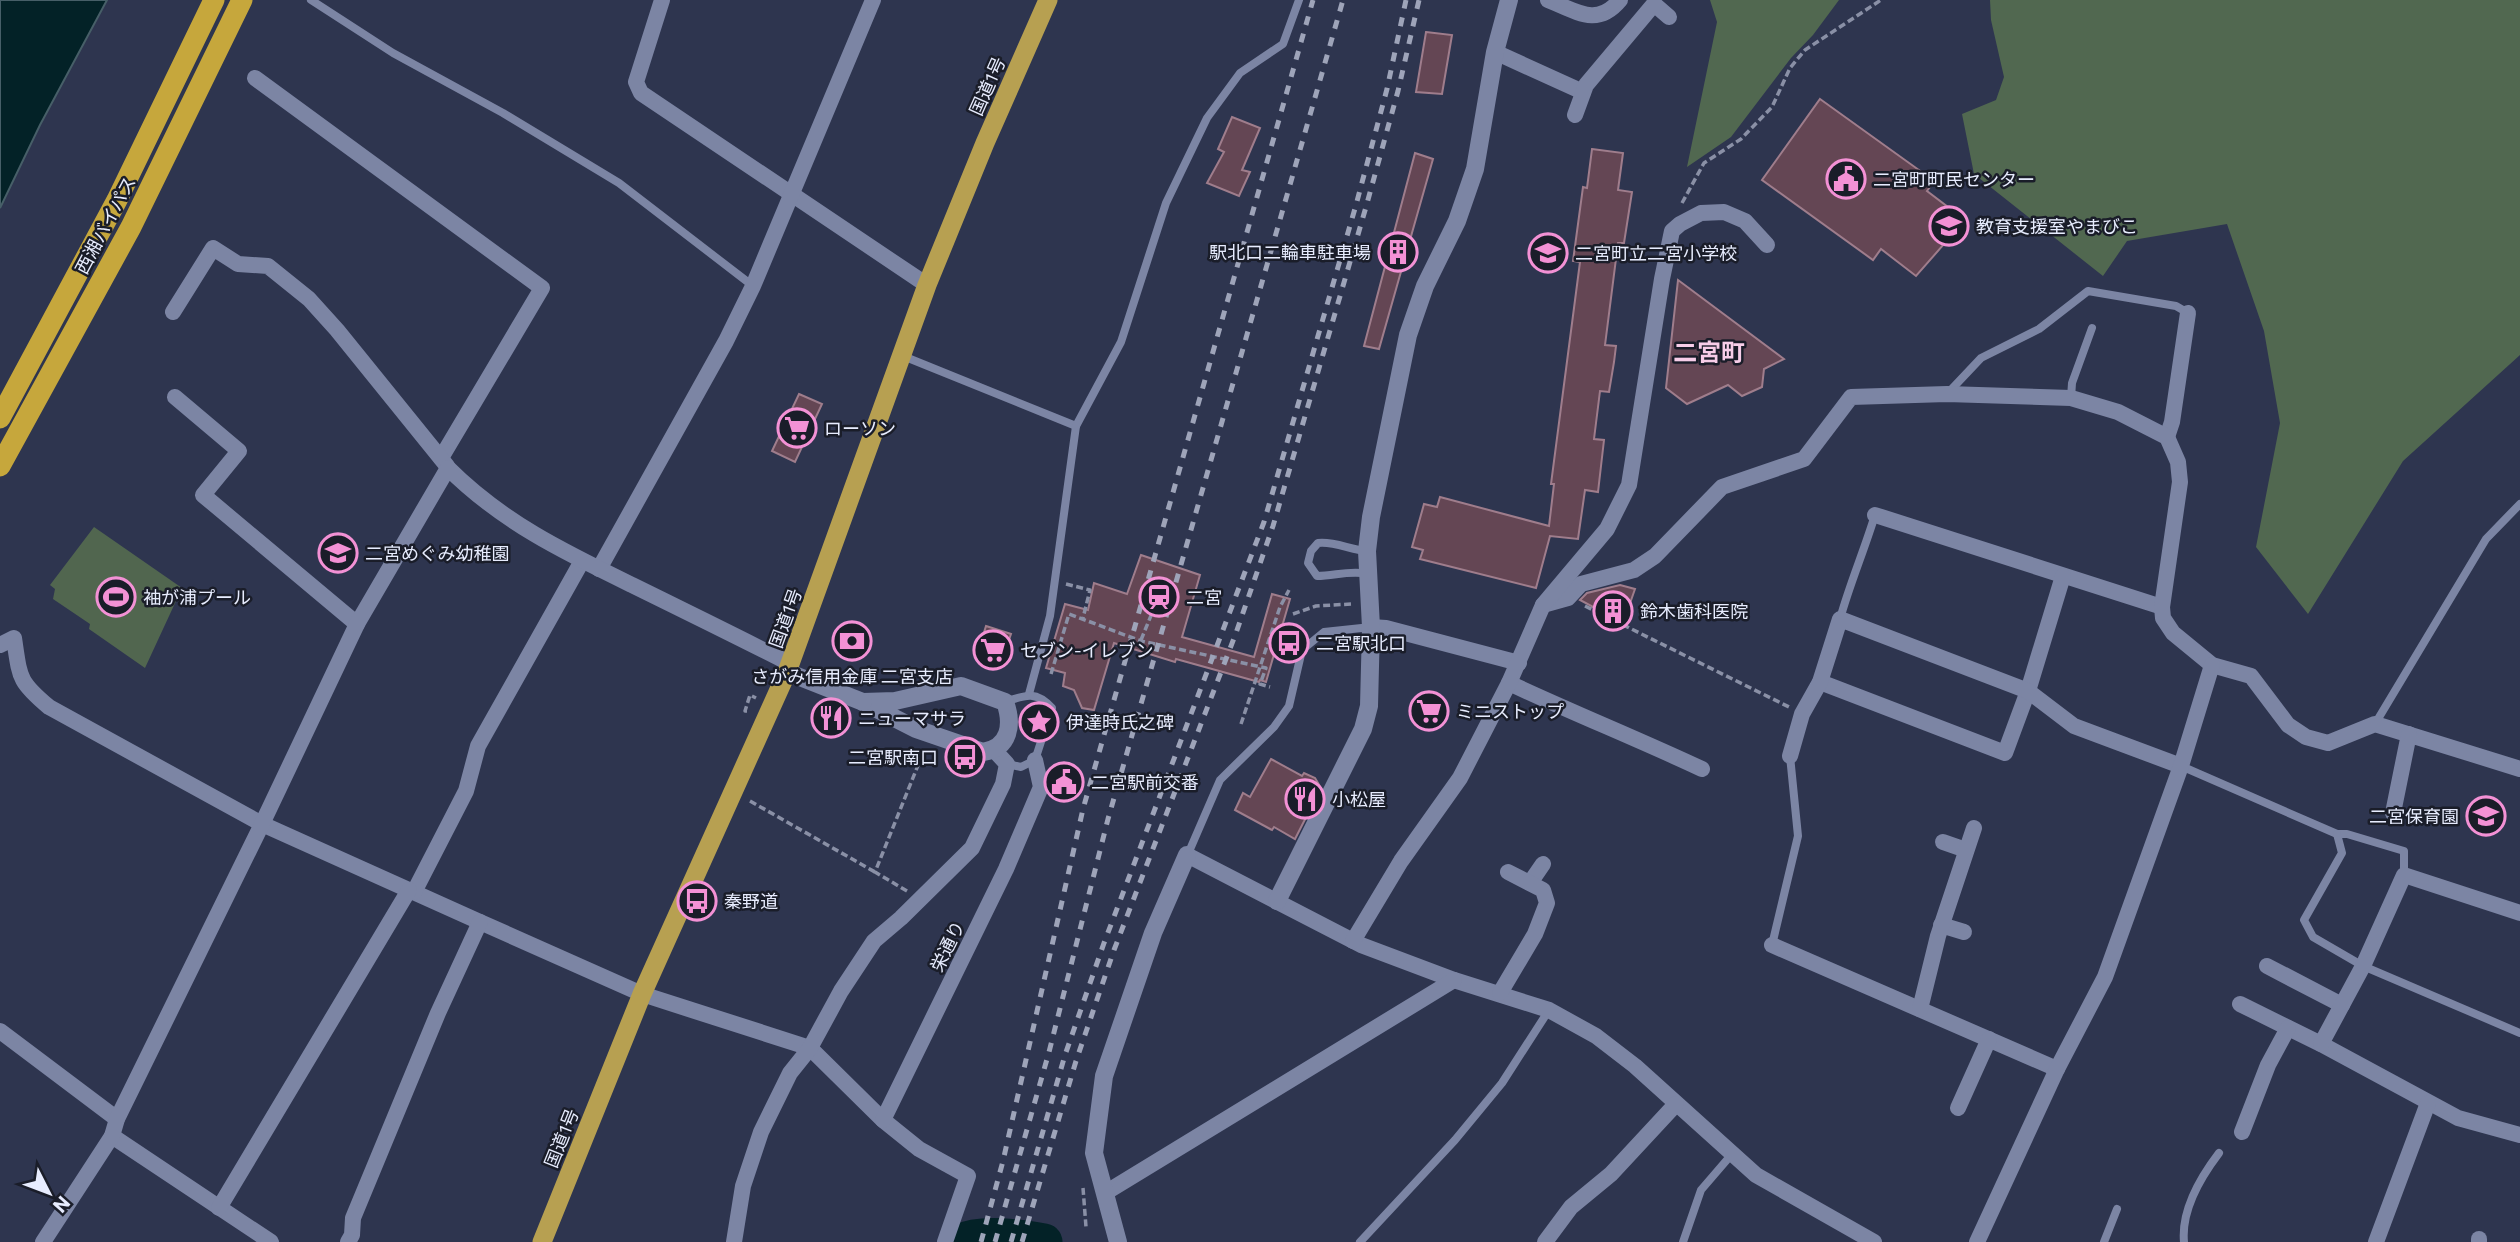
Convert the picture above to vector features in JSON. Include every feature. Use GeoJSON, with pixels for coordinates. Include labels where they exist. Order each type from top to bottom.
{"type":"FeatureCollection","features":[{"type":"Feature","properties":{"kind":"highway","name":"西湘バイパス"},"geometry":{"type":"LineString","coordinates":[[0,418],[117,200],[214,0]]}},
{"type":"Feature","properties":{"kind":"highway","name":"西湘バイパス"},"geometry":{"type":"LineString","coordinates":[[0,466],[131,227],[243,0]]}},
{"type":"Feature","properties":{"kind":"highway","name":"国道1号"},"geometry":{"type":"LineString","coordinates":[[545,1241],[642,994],[789,668],[928,285],[985,143],[1048,0]]}},
{"type":"Feature","properties":{"kind":"street"},"geometry":{"type":"LineString","coordinates":[[662,0],[636,82],[641,93],[928,285]]}},
{"type":"Feature","properties":{"kind":"street"},"geometry":{"type":"LineString","coordinates":[[599,569],[726,341],[753,286],[873,0]]}},
{"type":"Feature","properties":{"kind":"street"},"geometry":{"type":"LineString","coordinates":[[1277,901],[1363,729],[1369,705],[1371,627],[1367,551],[1371,517],[1408,335],[1425,286],[1457,221],[1475,169],[1495,52],[1509,0]]}},
{"type":"Feature","properties":{"kind":"street"},"geometry":{"type":"LineString","coordinates":[[1548,0],[1594,17],[1611,12],[1620,0]]}},
{"type":"Feature","properties":{"kind":"street"},"geometry":{"type":"LineString","coordinates":[[1575,115],[1586,85],[1654,4],[1669,17]]}},
{"type":"Feature","properties":{"kind":"street"},"geometry":{"type":"LineString","coordinates":[[1495,52],[1583,92]]}},
{"type":"Feature","properties":{"kind":"street"},"geometry":{"type":"LineString","coordinates":[[43,1242],[112,1136],[117,1119],[357,624],[542,288],[255,78]]}},
{"type":"Feature","properties":{"kind":"street"},"geometry":{"type":"LineString","coordinates":[[1353,941],[1401,861],[1460,778],[1519,663],[1543,605],[1607,529],[1629,485],[1672,231],[1701,213],[1724,212],[1745,221],[1767,245]]}},
{"type":"Feature","properties":{"kind":"street"},"geometry":{"type":"LineString","coordinates":[[173,312],[213,248],[238,264],[268,266],[309,299],[337,330],[471,491],[516,525],[789,668],[916,729],[1001,757]]}},
{"type":"Feature","properties":{"kind":"street"},"geometry":{"type":"LineString","coordinates":[[2167,437],[2172,422],[2188,313]]}},
{"type":"Feature","properties":{"kind":"street"},"geometry":{"type":"LineString","coordinates":[[1543,605],[1568,598],[1581,584],[1634,570],[1655,556],[1722,488],[1804,459],[1851,397],[1947,394],[2071,398],[2118,411],[2167,437],[2178,462],[2180,482],[2162,607],[2163,618],[2173,633],[2212,665],[2251,676],[2288,724],[2306,737],[2328,743],[2375,724],[2520,769]]}},
{"type":"Feature","properties":{"kind":"street"},"geometry":{"type":"LineString","coordinates":[[175,397],[239,451],[203,495],[357,624]]}},
{"type":"Feature","properties":{"kind":"street"},"geometry":{"type":"LineString","coordinates":[[1875,515],[2162,607]]}},
{"type":"Feature","properties":{"kind":"street"},"geometry":{"type":"LineString","coordinates":[[219,1208],[411,891],[466,791],[478,746],[582,561]]}},
{"type":"Feature","properties":{"kind":"street"},"geometry":{"type":"LineString","coordinates":[[1820,682],[2006,753],[2063,576]]}},
{"type":"Feature","properties":{"kind":"street"},"geometry":{"type":"LineString","coordinates":[[1790,757],[1802,714],[1820,682],[1840,619],[2028,691],[2074,726],[2181,766]]}},
{"type":"Feature","properties":{"kind":"street"},"geometry":{"type":"LineString","coordinates":[[1371,627],[1386,628],[1519,663]]}},
{"type":"Feature","properties":{"kind":"street"},"geometry":{"type":"LineString","coordinates":[[0,645],[13,638],[19,672],[26,687],[49,707],[262,824],[642,994],[810,1048],[883,1120],[919,1149],[968,1176],[946,1238]]}},
{"type":"Feature","properties":{"kind":"street"},"geometry":{"type":"LineString","coordinates":[[1977,1242],[2057,1069],[2105,977],[2181,766],[2212,665]]}},
{"type":"Feature","properties":{"kind":"street"},"geometry":{"type":"LineString","coordinates":[[1509,683],[1703,769]]}},
{"type":"Feature","properties":{"kind":"street"},"geometry":{"type":"LineString","coordinates":[[734,1242],[743,1186],[761,1132],[790,1073],[810,1048],[841,990],[874,941],[972,848],[1003,784],[1001,757],[1009,725],[1005,702],[961,686],[895,701],[863,702]]}},
{"type":"Feature","properties":{"kind":"street"},"geometry":{"type":"LineString","coordinates":[[916,729],[909,715],[912,709],[926,697],[939,691]]}},
{"type":"Feature","properties":{"kind":"street"},"geometry":{"type":"LineString","coordinates":[[2393,813],[2409,734]]}},
{"type":"Feature","properties":{"kind":"street","name":"栄通り"},"geometry":{"type":"LineString","coordinates":[[883,1120],[1006,869],[1041,786],[1035,761]]}},
{"type":"Feature","properties":{"kind":"street"},"geometry":{"type":"LineString","coordinates":[[1920,1009],[1941,925],[1974,828]]}},
{"type":"Feature","properties":{"kind":"street"},"geometry":{"type":"LineString","coordinates":[[1943,842],[1966,850]]}},
{"type":"Feature","properties":{"kind":"street"},"geometry":{"type":"LineString","coordinates":[[1118,1242],[1094,1153],[1104,1076],[1153,933],[1187,855],[1353,941],[1454,979],[1549,1010],[1596,1036],[1635,1066],[1756,1175],[1874,1242]]}},
{"type":"Feature","properties":{"kind":"street"},"geometry":{"type":"LineString","coordinates":[[1530,883],[1543,864]]}},
{"type":"Feature","properties":{"kind":"street"},"geometry":{"type":"LineString","coordinates":[[1500,993],[1535,934],[1547,903],[1543,890],[1508,872]]}},
{"type":"Feature","properties":{"kind":"street"},"geometry":{"type":"LineString","coordinates":[[2321,1044],[2363,965],[2404,876],[2520,913]]}},
{"type":"Feature","properties":{"kind":"street"},"geometry":{"type":"LineString","coordinates":[[348,1242],[352,1235],[353,1218],[390,1128],[480,922]]}},
{"type":"Feature","properties":{"kind":"street"},"geometry":{"type":"LineString","coordinates":[[1941,925],[1964,932]]}},
{"type":"Feature","properties":{"kind":"street"},"geometry":{"type":"LineString","coordinates":[[1772,945],[2057,1069]]}},
{"type":"Feature","properties":{"kind":"street"},"geometry":{"type":"LineString","coordinates":[[2267,965],[2342,1005]]}},
{"type":"Feature","properties":{"kind":"street"},"geometry":{"type":"LineString","coordinates":[[1106,1198],[1454,979]]}},
{"type":"Feature","properties":{"kind":"street"},"geometry":{"type":"LineString","coordinates":[[2241,1004],[2458,1118],[2520,1135]]}},
{"type":"Feature","properties":{"kind":"street"},"geometry":{"type":"LineString","coordinates":[[2242,1132],[2268,1065],[2288,1028]]}},
{"type":"Feature","properties":{"kind":"street"},"geometry":{"type":"LineString","coordinates":[[0,1031],[117,1119]]}},
{"type":"Feature","properties":{"kind":"street"},"geometry":{"type":"LineString","coordinates":[[1958,1108],[1989,1039]]}},
{"type":"Feature","properties":{"kind":"street"},"geometry":{"type":"LineString","coordinates":[[2376,1242],[2428,1103]]}},
{"type":"Feature","properties":{"kind":"street"},"geometry":{"type":"LineString","coordinates":[[1545,1242],[1571,1207],[1611,1174],[1676,1104]]}},
{"type":"Feature","properties":{"kind":"street"},"geometry":{"type":"LineString","coordinates":[[112,1136],[271,1242]]}},
{"type":"Feature","properties":{"kind":"lane"},"geometry":{"type":"LineString","coordinates":[[311,0],[393,53],[503,113],[619,183],[753,286]]}},
{"type":"Feature","properties":{"kind":"lane"},"geometry":{"type":"LineString","coordinates":[[1029,694],[1050,617],[1076,426],[1121,342],[1166,203],[1206,118],[1240,73],[1283,44],[1299,0]]}},
{"type":"Feature","properties":{"kind":"lane"},"geometry":{"type":"LineString","coordinates":[[1947,394],[1981,358],[2039,329],[2088,291],[2176,306],[2188,313]]}},
{"type":"Feature","properties":{"kind":"lane"},"geometry":{"type":"LineString","coordinates":[[2071,398],[2071,383],[2092,328]]}},
{"type":"Feature","properties":{"kind":"lane"},"geometry":{"type":"LineString","coordinates":[[901,355],[1076,426]]}},
{"type":"Feature","properties":{"kind":"lane"},"geometry":{"type":"LineString","coordinates":[[2375,724],[2486,539],[2520,504]]}},
{"type":"Feature","properties":{"kind":"lane"},"geometry":{"type":"LineString","coordinates":[[1840,619],[1875,515]]}},
{"type":"Feature","properties":{"kind":"lane"},"geometry":{"type":"LineString","coordinates":[[1367,551],[1328,542],[1318,543],[1311,551],[1308,563],[1317,576],[1355,571],[1369,574]]}},
{"type":"Feature","properties":{"kind":"lane"},"geometry":{"type":"LineString","coordinates":[[1187,855],[1220,780],[1274,727],[1289,706],[1302,650],[1324,632],[1371,627]]}},
{"type":"Feature","properties":{"kind":"lane"},"geometry":{"type":"LineString","coordinates":[[1001,757],[1021,767],[1035,761],[1052,708],[1044,699],[1029,694],[1005,702]]}},
{"type":"Feature","properties":{"kind":"lane"},"geometry":{"type":"LineString","coordinates":[[1772,945],[1798,836],[1790,757]]}},
{"type":"Feature","properties":{"kind":"lane"},"geometry":{"type":"LineString","coordinates":[[2181,766],[2337,834],[2347,834],[2404,851],[2404,876]]}},
{"type":"Feature","properties":{"kind":"lane"},"geometry":{"type":"LineString","coordinates":[[2337,834],[2342,853],[2304,920],[2313,937],[2363,965],[2520,1033]]}},
{"type":"Feature","properties":{"kind":"lane"},"geometry":{"type":"LineString","coordinates":[[1360,1242],[1455,1140],[1502,1083],[1549,1010]]}},
{"type":"Feature","properties":{"kind":"lane"},"geometry":{"type":"LineString","coordinates":[[2184,1242],[2183,1227],[2201,1178],[2219,1153]]}},
{"type":"Feature","properties":{"kind":"lane"},"geometry":{"type":"LineString","coordinates":[[1683,1242],[1701,1189],[1732,1154]]}},
{"type":"Feature","properties":{"kind":"lane"},"geometry":{"type":"LineString","coordinates":[[2104,1242],[2118,1209]]}},
{"type":"Feature","properties":{"kind":"path"},"geometry":{"type":"LineString","coordinates":[[1672,231],[1684,199],[1704,163],[1741,139],[1772,107],[1790,68],[1805,50],[1881,0]]}},
{"type":"Feature","properties":{"kind":"path"},"geometry":{"type":"LineString","coordinates":[[1076,587],[1090,590],[1083,618]]}},
{"type":"Feature","properties":{"kind":"path"},"geometry":{"type":"LineString","coordinates":[[1241,724],[1280,607],[1289,590]]}},
{"type":"Feature","properties":{"kind":"path"},"geometry":{"type":"LineString","coordinates":[[1568,598],[1802,714]]}},
{"type":"Feature","properties":{"kind":"path"},"geometry":{"type":"LineString","coordinates":[[1293,614],[1316,606],[1357,604]]}},
{"type":"Feature","properties":{"kind":"path"},"geometry":{"type":"LineString","coordinates":[[1141,641],[1152,613]]}},
{"type":"Feature","properties":{"kind":"path"},"geometry":{"type":"LineString","coordinates":[[1051,674],[1069,614],[1141,641],[1266,668],[1260,684],[1270,687]]}},
{"type":"Feature","properties":{"kind":"path"},"geometry":{"type":"LineString","coordinates":[[876,872],[923,753]]}},
{"type":"Feature","properties":{"kind":"path"},"geometry":{"type":"LineString","coordinates":[[747,799],[921,898]]}},
{"type":"Feature","properties":{"kind":"path"},"geometry":{"type":"LineString","coordinates":[[1082,1185],[1086,1227]]}},
{"type":"Feature","properties":{"kind":"shaded area"},"geometry":{"type":"Polygon","coordinates":[[[0,0],[107,0],[40,125],[0,208],[0,0]]]}},
{"type":"Feature","properties":{"kind":"shaded area"},"geometry":{"type":"Polygon","coordinates":[[[1710,0],[1839,0],[1731,137],[1687,167],[1717,22],[1710,0]]]}},
{"type":"Feature","properties":{"kind":"shaded area"},"geometry":{"type":"Polygon","coordinates":[[[1990,0],[2520,0],[2520,355],[2403,461],[2308,614],[2256,547],[2280,423],[2264,331],[2227,224],[2127,241],[2103,276],[1974,174],[1962,114],[1996,100],[2004,77],[1991,20],[1990,0]]]}},
{"type":"Feature","properties":{"kind":"shaded area","name":"袖が浦プール"},"geometry":{"type":"Polygon","coordinates":[[[94,527],[182,588],[145,668],[89,629],[90,624],[53,599],[55,589],[50,585],[94,527]]]}},
{"type":"Feature","properties":{"kind":"building"},"geometry":{"type":"Polygon","coordinates":[[[1426,32],[1452,35],[1442,94],[1416,92],[1426,32]]]}},
{"type":"Feature","properties":{"kind":"building","name":"二宮町町民センター"},"geometry":{"type":"Polygon","coordinates":[[[1820,99],[1930,178],[1933,183],[1927,191],[1965,220],[1916,276],[1881,249],[1873,260],[1762,180],[1820,99]]]}},
{"type":"Feature","properties":{"kind":"building"},"geometry":{"type":"Polygon","coordinates":[[[1232,117],[1260,128],[1242,170],[1250,172],[1239,196],[1207,183],[1224,152],[1218,149],[1232,117]]]}},
{"type":"Feature","properties":{"kind":"building"},"geometry":{"type":"Polygon","coordinates":[[[1592,149],[1623,153],[1618,190],[1632,192],[1624,243],[1618,243],[1605,345],[1616,346],[1614,362],[1609,392],[1600,391],[1594,439],[1604,440],[1598,492],[1585,490],[1578,539],[1550,536],[1536,588],[1420,559],[1423,550],[1412,547],[1424,504],[1437,507],[1440,497],[1549,526],[1554,484],[1551,484],[1580,262],[1573,261],[1583,187],[1587,188],[1592,149]]]}},
{"type":"Feature","properties":{"kind":"building","name":"駅北口二輪車駐車場"},"geometry":{"type":"Polygon","coordinates":[[[1415,153],[1433,159],[1379,349],[1364,346],[1415,153]]]}},
{"type":"Feature","properties":{"kind":"building"},"geometry":{"type":"Polygon","coordinates":[[[1678,280],[1784,359],[1764,369],[1762,387],[1742,396],[1728,385],[1687,404],[1666,388],[1678,280]]]}},
{"type":"Feature","properties":{"kind":"building","name":"ローソン"},"geometry":{"type":"Polygon","coordinates":[[[799,394],[822,404],[795,462],[772,451],[799,394]]]}},
{"type":"Feature","properties":{"kind":"building"},"geometry":{"type":"Polygon","coordinates":[[[1141,555],[1200,575],[1182,637],[1254,657],[1272,594],[1290,599],[1266,682],[1176,659],[1175,662],[1114,643],[1094,710],[1082,708],[1074,690],[1063,686],[1065,673],[1046,668],[1065,604],[1088,610],[1094,583],[1127,594],[1141,555]]]}},
{"type":"Feature","properties":{"kind":"building","name":"鈴木歯科医院"},"geometry":{"type":"Polygon","coordinates":[[[1620,585],[1635,589],[1623,623],[1580,600],[1587,593],[1620,585]]]}},
{"type":"Feature","properties":{"kind":"building"},"geometry":{"type":"Polygon","coordinates":[[[986,626],[1011,634],[1000,666],[976,658],[986,626]]]}},
{"type":"Feature","properties":{"kind":"building"},"geometry":{"type":"Polygon","coordinates":[[[1271,759],[1302,776],[1304,773],[1315,778],[1321,788],[1295,839],[1235,810],[1243,793],[1250,797],[1271,759]]]}},
{"type":"Feature","properties":{"kind":"waterway"},"geometry":{"type":"LineString","coordinates":[[961,1242],[980,1237],[1044,1242]]}},
{"type":"Feature","properties":{"kind":"railway"},"geometry":{"type":"LineString","coordinates":[[981,1242],[1003,1161],[1083,809],[1313,0]]}},
{"type":"Feature","properties":{"kind":"railway"},"geometry":{"type":"LineString","coordinates":[[995,1242],[1049,1052],[1108,819],[1343,0]]}},
{"type":"Feature","properties":{"kind":"railway"},"geometry":{"type":"LineString","coordinates":[[1011,1242],[1065,1055],[1104,943],[1264,522],[1356,205],[1387,89],[1406,0]]}},
{"type":"Feature","properties":{"kind":"railway"},"geometry":{"type":"LineString","coordinates":[[1022,1242],[1076,1061],[1114,950],[1236,633],[1273,526],[1366,207],[1398,91],[1419,0]]}},
{"type":"Feature","properties":{"kind":"place","name":"二宮町町民センター"},"geometry":{"type":"Point","coordinates":[1846,179]}},
{"type":"Feature","properties":{"kind":"place","name":"教育支援室やまびこ"},"geometry":{"type":"Point","coordinates":[1949,226]}},
{"type":"Feature","properties":{"kind":"place","name":"駅北口二輪車駐車場"},"geometry":{"type":"Point","coordinates":[1398,252]}},
{"type":"Feature","properties":{"kind":"place","name":"二宮町立二宮小学校"},"geometry":{"type":"Point","coordinates":[1548,253]}},
{"type":"Feature","properties":{"kind":"place","name":"ローソン"},"geometry":{"type":"Point","coordinates":[797,428]}},
{"type":"Feature","properties":{"kind":"place","name":"二宮めぐみ幼稚園"},"geometry":{"type":"Point","coordinates":[338,553]}},
{"type":"Feature","properties":{"kind":"place","name":"袖が浦プール"},"geometry":{"type":"Point","coordinates":[116,597]}},
{"type":"Feature","properties":{"kind":"place","name":"二宮"},"geometry":{"type":"Point","coordinates":[1159,597]}},
{"type":"Feature","properties":{"kind":"place","name":"鈴木歯科医院"},"geometry":{"type":"Point","coordinates":[1613,611]}},
{"type":"Feature","properties":{"kind":"place","name":"さがみ信用金庫 二宮支店"},"geometry":{"type":"Point","coordinates":[852,641]}},
{"type":"Feature","properties":{"kind":"place","name":"二宮駅北口"},"geometry":{"type":"Point","coordinates":[1289,643]}},
{"type":"Feature","properties":{"kind":"place","name":"セブン-イレブン"},"geometry":{"type":"Point","coordinates":[993,650]}},
{"type":"Feature","properties":{"kind":"place","name":"ミニストップ"},"geometry":{"type":"Point","coordinates":[1429,711]}},
{"type":"Feature","properties":{"kind":"place","name":"ニューマサラ"},"geometry":{"type":"Point","coordinates":[831,718]}},
{"type":"Feature","properties":{"kind":"place","name":"伊達時氏之碑"},"geometry":{"type":"Point","coordinates":[1039,722]}},
{"type":"Feature","properties":{"kind":"place","name":"二宮駅南口"},"geometry":{"type":"Point","coordinates":[965,757]}},
{"type":"Feature","properties":{"kind":"place","name":"二宮駅前交番"},"geometry":{"type":"Point","coordinates":[1064,782]}},
{"type":"Feature","properties":{"kind":"place","name":"小松屋"},"geometry":{"type":"Point","coordinates":[1305,799]}},
{"type":"Feature","properties":{"kind":"place","name":"二宮保育園"},"geometry":{"type":"Point","coordinates":[2486,816]}},
{"type":"Feature","properties":{"kind":"place","name":"秦野道"},"geometry":{"type":"Point","coordinates":[697,901]}},
{"type":"Feature","properties":{"kind":"district","name":"二宮町"},"geometry":{"type":"Point","coordinates":[1709,351]}}]}
